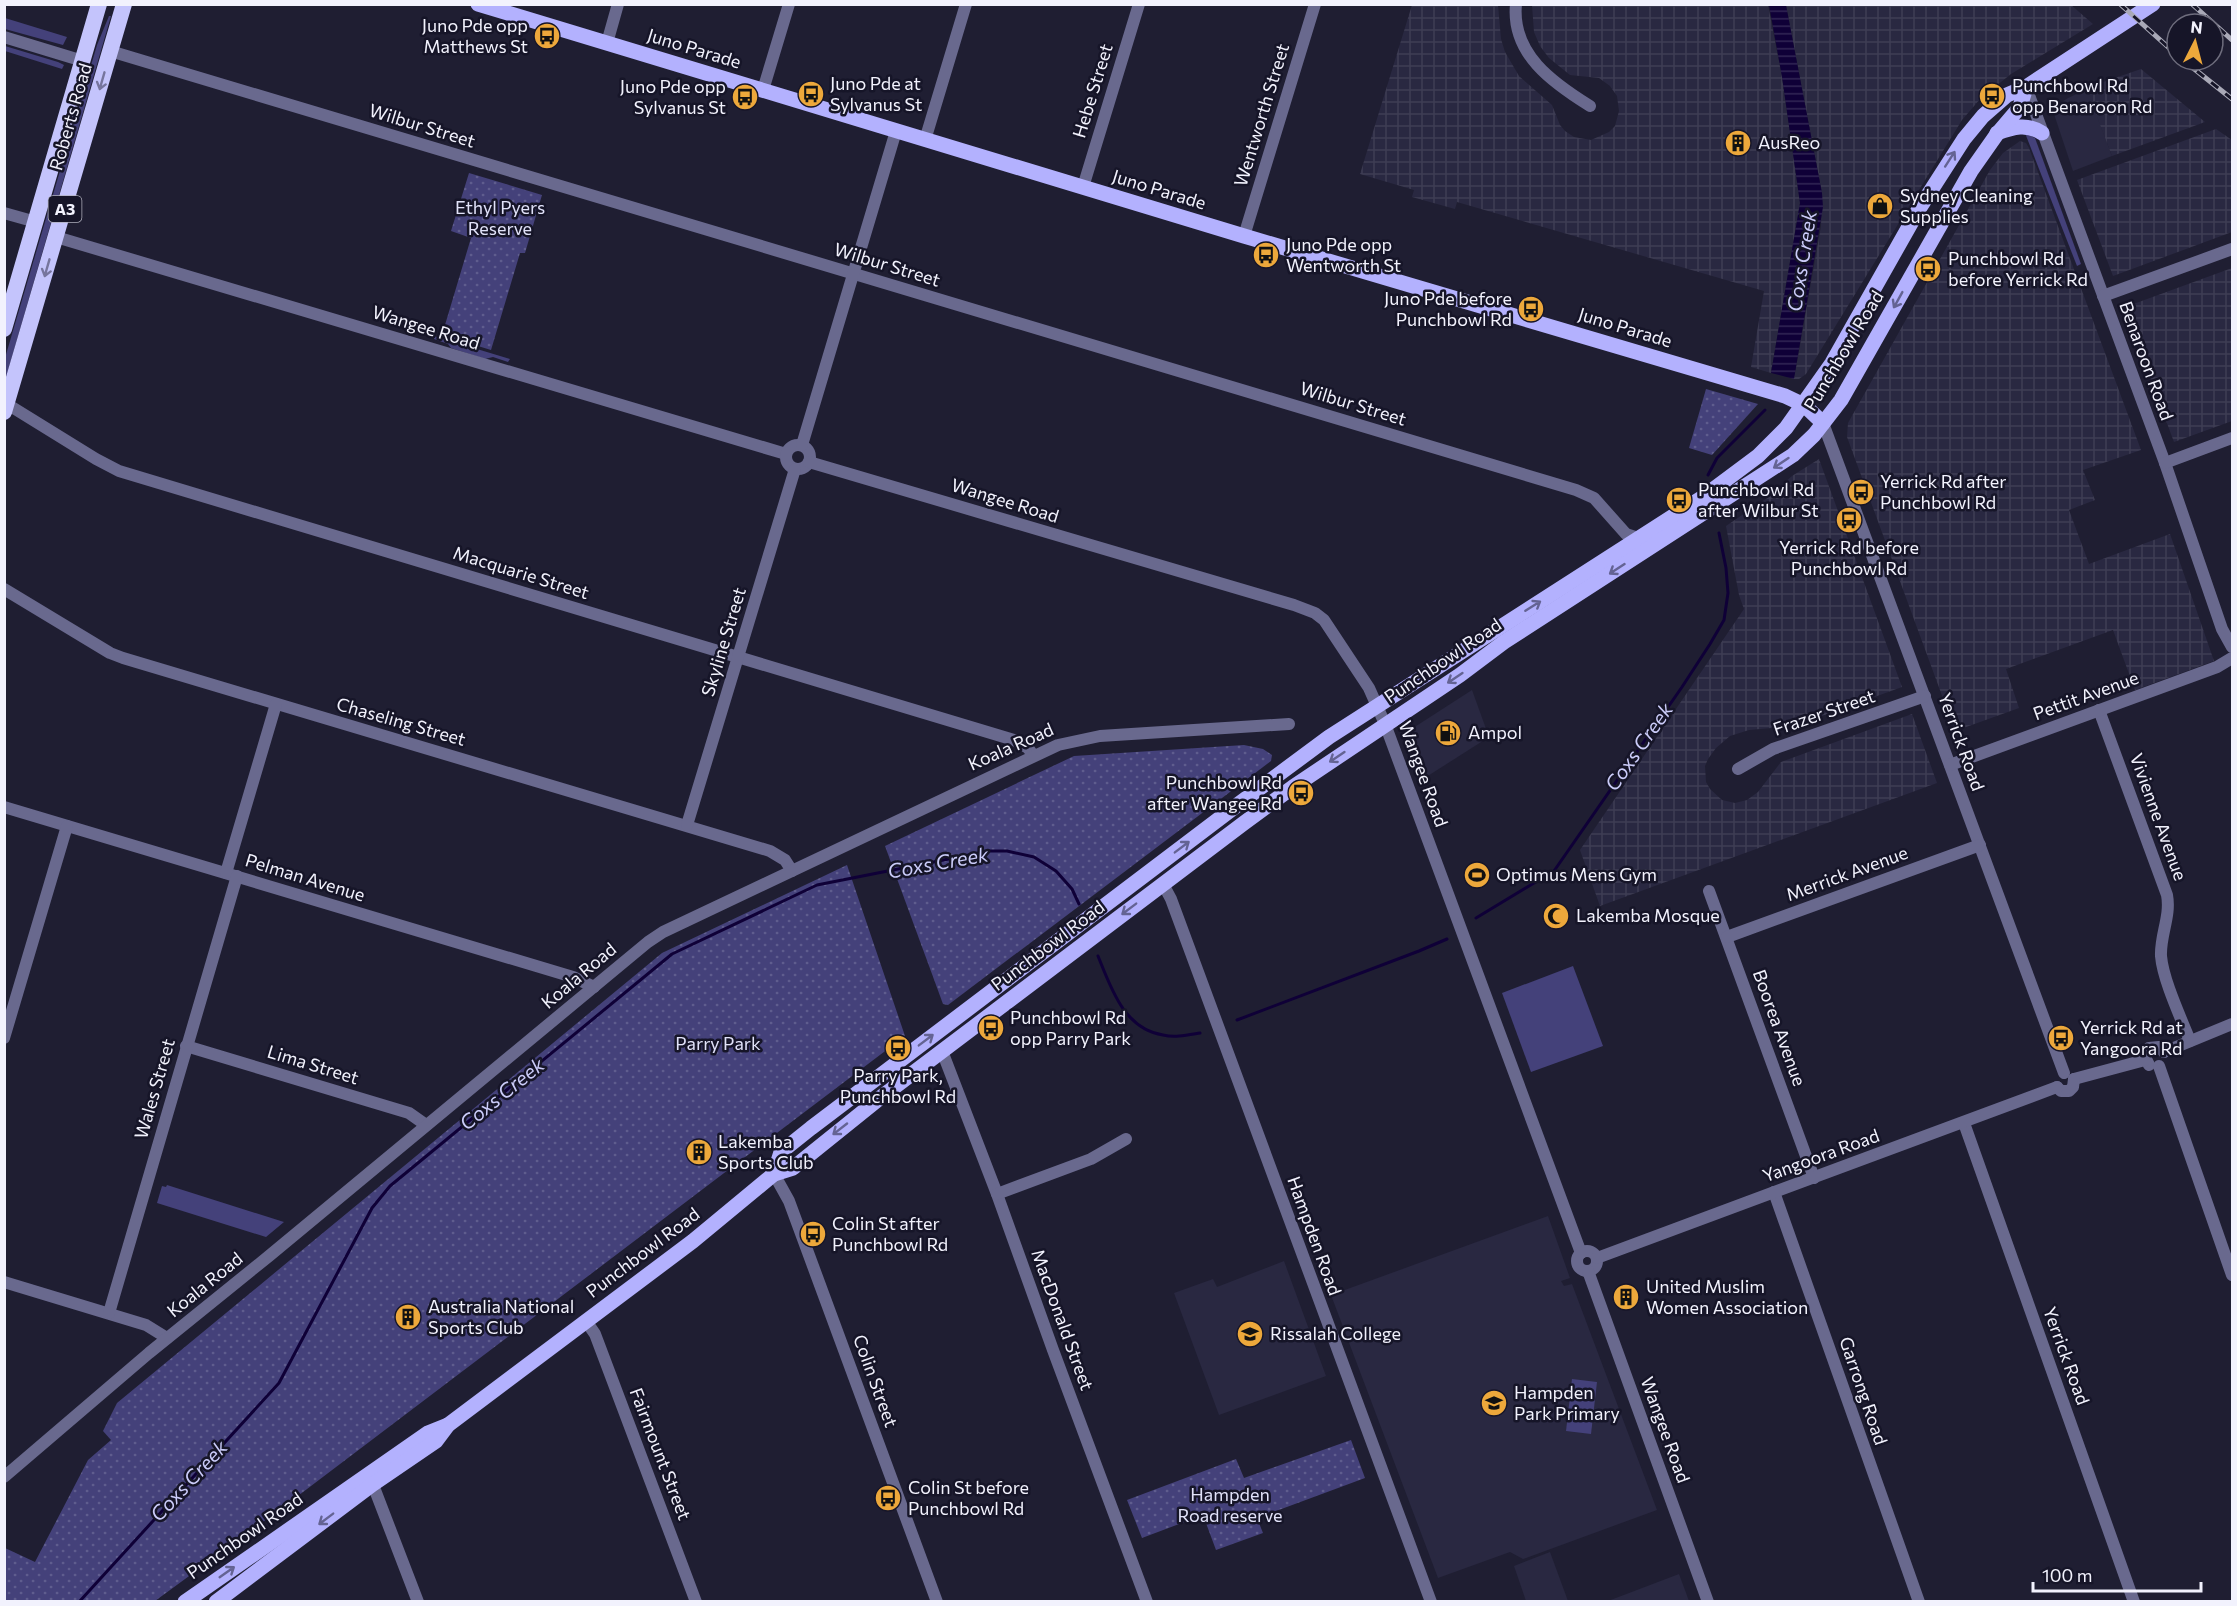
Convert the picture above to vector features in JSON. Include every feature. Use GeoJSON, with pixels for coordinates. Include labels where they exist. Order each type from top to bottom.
{"type":"FeatureCollection","features":[{"type":"Feature","properties":{"kind":"highway","name":"Roberts Road"},"geometry":{"type":"LineString","coordinates":[[4,328],[99,4]]}},
{"type":"Feature","properties":{"kind":"highway","name":"Roberts Road"},"geometry":{"type":"LineString","coordinates":[[6,408],[124,4]]}},
{"type":"Feature","properties":{"kind":"main road","name":"Juno Parade"},"geometry":{"type":"LineString","coordinates":[[478,4],[1244,236],[1785,396],[1804,405],[1824,423]]}},
{"type":"Feature","properties":{"kind":"main road","name":"Punchbowl Road"},"geometry":{"type":"LineString","coordinates":[[774,1174],[782,1152],[811,1128],[1267,782],[1377,706],[1740,471],[1777,438],[1804,405],[1832,363],[1920,209],[1974,126],[2007,95],[2026,87],[2153,4]]}},
{"type":"Feature","properties":{"kind":"main road","name":"Punchbowl Road"},"geometry":{"type":"LineString","coordinates":[[220,1600],[428,1433],[448,1425],[693,1240],[774,1174],[793,1168],[942,1051],[1293,787],[1552,610],[1781,464],[1802,447],[1824,423],[1854,377],[1971,171],[1997,134],[2020,107],[2026,87]]}},
{"type":"Feature","properties":{"kind":"main road"},"geometry":{"type":"LineString","coordinates":[[1997,134],[2022,126],[2042,133]]}},
{"type":"Feature","properties":{"kind":"main road","name":"Punchbowl Road"},"geometry":{"type":"LineString","coordinates":[[185,1602],[371,1479]]}},
{"type":"Feature","properties":{"kind":"street"},"geometry":{"type":"LineString","coordinates":[[607,43],[618,4]]}},
{"type":"Feature","properties":{"kind":"street"},"geometry":{"type":"LineString","coordinates":[[763,90],[789,4]]}},
{"type":"Feature","properties":{"kind":"street"},"geometry":{"type":"LineString","coordinates":[[925,140],[966,4]]}},
{"type":"Feature","properties":{"kind":"street","name":"Hebe Street"},"geometry":{"type":"LineString","coordinates":[[1083,187],[1138,4]]}},
{"type":"Feature","properties":{"kind":"street","name":"Wentworth Street"},"geometry":{"type":"LineString","coordinates":[[1244,236],[1315,4]]}},
{"type":"Feature","properties":{"kind":"street"},"geometry":{"type":"LineString","coordinates":[[1516,4],[1517,27],[1531,58],[1560,87],[1590,106]]}},
{"type":"Feature","properties":{"kind":"street"},"geometry":{"type":"LineString","coordinates":[[4,38],[82,61]]}},
{"type":"Feature","properties":{"kind":"street","name":"Wilbur Street"},"geometry":{"type":"LineString","coordinates":[[110,51],[1576,490],[1594,498],[1626,534],[1638,538]]}},
{"type":"Feature","properties":{"kind":"street","name":"Benaroon Road"},"geometry":{"type":"LineString","coordinates":[[2026,87],[2228,627],[2232,647]]}},
{"type":"Feature","properties":{"kind":"street"},"geometry":{"type":"LineString","coordinates":[[802,445],[896,131]]}},
{"type":"Feature","properties":{"kind":"street"},"geometry":{"type":"LineString","coordinates":[[4,213],[36,222]]}},
{"type":"Feature","properties":{"kind":"street","name":"Wangee Road"},"geometry":{"type":"LineString","coordinates":[[56,237],[786,454]]}},
{"type":"Feature","properties":{"kind":"street"},"geometry":{"type":"LineString","coordinates":[[2103,296],[2232,249]]}},
{"type":"Feature","properties":{"kind":"street","name":"Macquarie Street"},"geometry":{"type":"LineString","coordinates":[[6,408],[119,471],[1014,740],[1028,748],[1033,755]]}},
{"type":"Feature","properties":{"kind":"street","name":"Yerrick Road"},"geometry":{"type":"LineString","coordinates":[[1824,423],[1980,846],[2069,1076]]}},
{"type":"Feature","properties":{"kind":"street"},"geometry":{"type":"LineString","coordinates":[[2165,463],[2232,438]]}},
{"type":"Feature","properties":{"kind":"street"},"geometry":{"type":"LineString","coordinates":[[794,445],[802,445],[808,450],[809,462],[805,467],[795,469],[786,461],[786,454],[794,445]]}},
{"type":"Feature","properties":{"kind":"street","name":"Wangee Road"},"geometry":{"type":"LineString","coordinates":[[809,462],[1320,615],[1332,629],[1369,688],[1385,724],[1581,1253]]}},
{"type":"Feature","properties":{"kind":"street","name":"Skyline Street"},"geometry":{"type":"LineString","coordinates":[[687,825],[795,469]]}},
{"type":"Feature","properties":{"kind":"street","name":"Chaseling Street"},"geometry":{"type":"LineString","coordinates":[[4,589],[116,656],[770,851],[785,860],[792,871]]}},
{"type":"Feature","properties":{"kind":"street","name":"Pettit Avenue"},"geometry":{"type":"LineString","coordinates":[[1950,765],[2217,668],[2232,658]]}},
{"type":"Feature","properties":{"kind":"street","name":"Frazer Street"},"geometry":{"type":"LineString","coordinates":[[1738,769],[1773,749],[1925,696]]}},
{"type":"Feature","properties":{"kind":"street","name":"Wales Street"},"geometry":{"type":"LineString","coordinates":[[109,1313],[186,1046],[276,704]]}},
{"type":"Feature","properties":{"kind":"street","name":"Vivienne Avenue"},"geometry":{"type":"LineString","coordinates":[[2099,711],[2167,895],[2169,910],[2162,946],[2163,966],[2190,1041]]}},
{"type":"Feature","properties":{"kind":"street","name":"Koala Road"},"geometry":{"type":"LineString","coordinates":[[4,1477],[167,1338],[187,1324],[663,932],[1033,755],[1071,741],[1100,736],[1289,724]]}},
{"type":"Feature","properties":{"kind":"street","name":"Pelman Avenue"},"geometry":{"type":"LineString","coordinates":[[4,807],[573,976],[594,987]]}},
{"type":"Feature","properties":{"kind":"street"},"geometry":{"type":"LineString","coordinates":[[4,1038],[67,826]]}},
{"type":"Feature","properties":{"kind":"street","name":"Merrick Avenue"},"geometry":{"type":"LineString","coordinates":[[1727,937],[1980,846]]}},
{"type":"Feature","properties":{"kind":"street","name":"Hampden Road"},"geometry":{"type":"LineString","coordinates":[[1163,884],[1171,899],[1431,1602]]}},
{"type":"Feature","properties":{"kind":"street","name":"Boorea Avenue"},"geometry":{"type":"LineString","coordinates":[[1709,891],[1814,1178]]}},
{"type":"Feature","properties":{"kind":"street"},"geometry":{"type":"LineString","coordinates":[[2164,1052],[2232,1024]]}},
{"type":"Feature","properties":{"kind":"street","name":"Lima Street"},"geometry":{"type":"LineString","coordinates":[[186,1046],[409,1113],[426,1125]]}},
{"type":"Feature","properties":{"kind":"street"},"geometry":{"type":"LineString","coordinates":[[2159,1047],[2164,1052],[2164,1062],[2159,1066],[2149,1065],[2145,1060],[2145,1053],[2149,1048],[2159,1047]]}},
{"type":"Feature","properties":{"kind":"street","name":"MacDonald Street"},"geometry":{"type":"LineString","coordinates":[[942,1051],[1147,1602]]}},
{"type":"Feature","properties":{"kind":"street"},"geometry":{"type":"LineString","coordinates":[[2069,1076],[2145,1060]]}},
{"type":"Feature","properties":{"kind":"street"},"geometry":{"type":"LineString","coordinates":[[2159,1066],[2232,1275]]}},
{"type":"Feature","properties":{"kind":"street","name":"Yangoora Road"},"geometry":{"type":"LineString","coordinates":[[1597,1258],[2057,1087],[2061,1091],[2069,1091],[2074,1084],[2069,1076]]}},
{"type":"Feature","properties":{"kind":"street","name":"Yerrick Road"},"geometry":{"type":"LineString","coordinates":[[1964,1123],[2134,1602]]}},
{"type":"Feature","properties":{"kind":"street"},"geometry":{"type":"LineString","coordinates":[[997,1194],[1091,1159],[1126,1139]]}},
{"type":"Feature","properties":{"kind":"street","name":"Colin Street"},"geometry":{"type":"LineString","coordinates":[[774,1174],[789,1201],[938,1602]]}},
{"type":"Feature","properties":{"kind":"street","name":"Garrong Road"},"geometry":{"type":"LineString","coordinates":[[1774,1192],[1919,1602]]}},
{"type":"Feature","properties":{"kind":"street"},"geometry":{"type":"LineString","coordinates":[[1590,1251],[1597,1258],[1595,1266],[1588,1271],[1582,1269],[1578,1264],[1577,1258],[1581,1253],[1590,1251]]}},
{"type":"Feature","properties":{"kind":"street","name":"Wangee Road"},"geometry":{"type":"LineString","coordinates":[[1588,1271],[1708,1602]]}},
{"type":"Feature","properties":{"kind":"street"},"geometry":{"type":"LineString","coordinates":[[4,1282],[147,1325],[167,1338]]}},
{"type":"Feature","properties":{"kind":"street","name":"Fairmount Street"},"geometry":{"type":"LineString","coordinates":[[586,1321],[595,1334],[696,1602]]}},
{"type":"Feature","properties":{"kind":"street"},"geometry":{"type":"LineString","coordinates":[[371,1479],[418,1602]]}},
{"type":"Feature","properties":{"kind":"shaded area"},"geometry":{"type":"Polygon","coordinates":[[[1412,5],[1498,5],[1501,39],[1505,52],[1519,76],[1552,105],[1565,131],[1574,137],[1591,140],[1609,132],[1615,126],[1619,111],[1617,96],[1610,86],[1599,78],[1570,75],[1549,58],[1534,32],[1532,5],[1768,5],[1782,77],[1800,203],[1771,373],[1751,367],[1764,291],[1457,202],[1455,209],[1412,197],[1414,190],[1360,174],[1412,5]]]}},
{"type":"Feature","properties":{"kind":"shaded area"},"geometry":{"type":"Polygon","coordinates":[[[1786,5],[2071,5],[2093,24],[2011,74],[1981,98],[1962,120],[1806,374],[1799,379],[1794,379],[1821,226],[1822,193],[1786,5]]]}},
{"type":"Feature","properties":{"kind":"shaded area"},"geometry":{"type":"Polygon","coordinates":[[[2141,69],[2205,122],[2112,156],[2086,88],[2141,69]]]}},
{"type":"Feature","properties":{"kind":"shaded area"},"geometry":{"type":"Polygon","coordinates":[[[2087,89],[2112,156],[2073,171],[2053,111],[2057,105],[2087,89]]]}},
{"type":"Feature","properties":{"kind":"shaded area"},"geometry":{"type":"Polygon","coordinates":[[[2216,129],[2232,140],[2232,232],[2113,276],[2077,180],[2216,129]]]}},
{"type":"Feature","properties":{"kind":"shaded area"},"geometry":{"type":"Polygon","coordinates":[[[2020,141],[2026,143],[2029,148],[2141,450],[2083,470],[2095,500],[2069,510],[2089,564],[2170,534],[2214,661],[2135,690],[2113,630],[2006,669],[2019,708],[1955,731],[1847,437],[1848,423],[1990,170],[2003,153],[2020,141]]]}},
{"type":"Feature","properties":{"kind":"shaded area"},"geometry":{"type":"Polygon","coordinates":[[[2232,268],[2232,421],[2174,442],[2126,313],[2128,306],[2232,268]]]}},
{"type":"Feature","properties":{"kind":"shaded area"},"geometry":{"type":"Polygon","coordinates":[[[1819,459],[1902,687],[1811,720],[1783,727],[1749,730],[1730,736],[1716,748],[1708,759],[1705,766],[1706,782],[1722,800],[1735,803],[1747,800],[1758,792],[1781,762],[1912,714],[1937,783],[1600,906],[1580,850],[1744,609],[1739,595],[1726,526],[1770,496],[1792,476],[1819,459]]]}},
{"type":"Feature","properties":{"kind":"shaded area","name":"Ampol"},"geometry":{"type":"Polygon","coordinates":[[[1472,690],[1489,737],[1423,779],[1407,736],[1410,730],[1472,690]]]}},
{"type":"Feature","properties":{"kind":"shaded area","name":"Hampden Park Primary"},"geometry":{"type":"Polygon","coordinates":[[[1548,1216],[1570,1278],[1561,1281],[1564,1286],[1572,1284],[1657,1510],[1523,1559],[1510,1552],[1438,1578],[1331,1295],[1548,1216]]]}},
{"type":"Feature","properties":{"kind":"shaded area","name":"Rissalah College"},"geometry":{"type":"Polygon","coordinates":[[[1284,1261],[1326,1376],[1219,1415],[1174,1293],[1213,1279],[1217,1287],[1284,1261]]]}},
{"type":"Feature","properties":{"kind":"shaded area"},"geometry":{"type":"Polygon","coordinates":[[[1550,1552],[1568,1601],[1526,1601],[1514,1566],[1550,1552]]]}},
{"type":"Feature","properties":{"kind":"shaded area"},"geometry":{"type":"Polygon","coordinates":[[[1679,1574],[1689,1601],[1608,1601],[1679,1574]]]}},
{"type":"Feature","properties":{"kind":"green space"},"geometry":{"type":"Polygon","coordinates":[[[109,16],[111,16],[5,381],[5,358],[97,45],[109,16]]]}},
{"type":"Feature","properties":{"kind":"green space"},"geometry":{"type":"Polygon","coordinates":[[[5,18],[67,37],[63,45],[5,29],[5,18]]]}},
{"type":"Feature","properties":{"kind":"green space"},"geometry":{"type":"Polygon","coordinates":[[[5,46],[64,65],[62,69],[5,51],[5,46]]]}},
{"type":"Feature","properties":{"kind":"green space"},"geometry":{"type":"Polygon","coordinates":[[[2025,133],[2035,138],[2081,264],[2077,266],[2025,133]]]}},
{"type":"Feature","properties":{"kind":"green space","name":"Ethyl Pyers Reserve"},"geometry":{"type":"Polygon","coordinates":[[[469,173],[542,195],[525,253],[520,253],[491,350],[442,335],[471,238],[451,231],[469,173]]]}},
{"type":"Feature","properties":{"kind":"green space"},"geometry":{"type":"Polygon","coordinates":[[[434,336],[510,359],[508,362],[493,357],[485,359],[451,348],[448,344],[434,339],[434,336]]]}},
{"type":"Feature","properties":{"kind":"green space"},"geometry":{"type":"Polygon","coordinates":[[[1706,389],[1758,404],[1712,455],[1689,448],[1706,389]]]}},
{"type":"Feature","properties":{"kind":"green space"},"geometry":{"type":"Polygon","coordinates":[[[1244,745],[1263,749],[1272,755],[1271,761],[948,1005],[943,1004],[885,846],[1074,756],[1244,745]]]}},
{"type":"Feature","properties":{"kind":"green space","name":"Parry Park"},"geometry":{"type":"Polygon","coordinates":[[[847,865],[905,1036],[278,1511],[155,1601],[7,1602],[5,1598],[5,1548],[35,1562],[88,1460],[111,1440],[103,1431],[117,1403],[662,953],[847,865]]]}},
{"type":"Feature","properties":{"kind":"green space"},"geometry":{"type":"Polygon","coordinates":[[[1573,966],[1603,1046],[1531,1072],[1502,993],[1573,966]]]}},
{"type":"Feature","properties":{"kind":"green space"},"geometry":{"type":"Polygon","coordinates":[[[167,1185],[284,1222],[266,1237],[157,1203],[162,1186],[167,1185]]]}},
{"type":"Feature","properties":{"kind":"green space"},"geometry":{"type":"Polygon","coordinates":[[[1572,1379],[1597,1382],[1591,1434],[1566,1431],[1572,1379]]]}},
{"type":"Feature","properties":{"kind":"green space","name":"Hampden Road reserve"},"geometry":{"type":"Polygon","coordinates":[[[1351,1440],[1365,1478],[1257,1518],[1263,1533],[1216,1550],[1203,1515],[1142,1538],[1127,1500],[1236,1459],[1244,1478],[1351,1440]]]}},
{"type":"Feature","properties":{"kind":"water"},"geometry":{"type":"Polygon","coordinates":[[[1769,5],[1786,5],[1823,207],[1794,379],[1771,373],[1800,203],[1769,5]]]}},
{"type":"Feature","properties":{"kind":"waterway","name":"Coxs Creek"},"geometry":{"type":"LineString","coordinates":[[1708,475],[1717,458],[1765,410]]}},
{"type":"Feature","properties":{"kind":"waterway","name":"Coxs Creek"},"geometry":{"type":"LineString","coordinates":[[1476,918],[1554,871],[1710,644],[1724,620],[1728,593],[1719,533]]}},
{"type":"Feature","properties":{"kind":"waterway","name":"Coxs Creek"},"geometry":{"type":"LineString","coordinates":[[79,1602],[279,1383],[372,1208],[390,1186],[672,954],[817,885],[989,851],[1007,851],[1034,857],[1056,871],[1072,889],[1079,904]]}},
{"type":"Feature","properties":{"kind":"waterway","name":"Coxs Creek"},"geometry":{"type":"LineString","coordinates":[[1237,1020],[1447,939]]}},
{"type":"Feature","properties":{"kind":"waterway","name":"Coxs Creek"},"geometry":{"type":"LineString","coordinates":[[1098,956],[1114,993],[1138,1025],[1168,1036],[1200,1033]]}},
{"type":"Feature","properties":{"kind":"railway"},"geometry":{"type":"LineString","coordinates":[[2120,4],[2165,44]]}},
{"type":"Feature","properties":{"kind":"railway"},"geometry":{"type":"LineString","coordinates":[[2192,4],[2232,40]]}},
{"type":"Feature","properties":{"kind":"railway"},"geometry":{"type":"LineString","coordinates":[[2198,72],[2232,99]]}},
{"type":"Feature","properties":{"kind":"place","name":"Juno Pde opp Matthews St"},"geometry":{"type":"Point","coordinates":[547,36]}},
{"type":"Feature","properties":{"kind":"place","name":"Juno Pde at Sylvanus St"},"geometry":{"type":"Point","coordinates":[811,94]}},
{"type":"Feature","properties":{"kind":"place","name":"Punchbowl Rd opp Benaroon Rd"},"geometry":{"type":"Point","coordinates":[1992,96]}},
{"type":"Feature","properties":{"kind":"place","name":"Juno Pde opp Sylvanus St"},"geometry":{"type":"Point","coordinates":[745,97]}},
{"type":"Feature","properties":{"kind":"place","name":"AusReo"},"geometry":{"type":"Point","coordinates":[1738,143]}},
{"type":"Feature","properties":{"kind":"place","name":"Sydney Cleaning Supplies"},"geometry":{"type":"Point","coordinates":[1880,206]}},
{"type":"Feature","properties":{"kind":"place","name":"Juno Pde opp Wentworth St"},"geometry":{"type":"Point","coordinates":[1266,255]}},
{"type":"Feature","properties":{"kind":"place","name":"Punchbowl Rd before Yerrick Rd"},"geometry":{"type":"Point","coordinates":[1928,269]}},
{"type":"Feature","properties":{"kind":"place","name":"Juno Pde before Punchbowl Rd"},"geometry":{"type":"Point","coordinates":[1531,309]}},
{"type":"Feature","properties":{"kind":"place","name":"Yerrick Rd after Punchbowl Rd"},"geometry":{"type":"Point","coordinates":[1861,492]}},
{"type":"Feature","properties":{"kind":"place","name":"Punchbowl Rd after Wilbur St"},"geometry":{"type":"Point","coordinates":[1679,500]}},
{"type":"Feature","properties":{"kind":"place","name":"Yerrick Rd before Punchbowl Rd"},"geometry":{"type":"Point","coordinates":[1849,520]}},
{"type":"Feature","properties":{"kind":"place","name":"Ampol"},"geometry":{"type":"Point","coordinates":[1448,733]}},
{"type":"Feature","properties":{"kind":"place","name":"Punchbowl Rd after Wangee Rd"},"geometry":{"type":"Point","coordinates":[1301,793]}},
{"type":"Feature","properties":{"kind":"place","name":"Optimus Mens Gym"},"geometry":{"type":"Point","coordinates":[1477,875]}},
{"type":"Feature","properties":{"kind":"place","name":"Lakemba Mosque"},"geometry":{"type":"Point","coordinates":[1556,916]}},
{"type":"Feature","properties":{"kind":"place","name":"Punchbowl Rd opp Parry Park"},"geometry":{"type":"Point","coordinates":[991,1028]}},
{"type":"Feature","properties":{"kind":"place","name":"Yerrick Rd at Yangoora Rd"},"geometry":{"type":"Point","coordinates":[2061,1038]}},
{"type":"Feature","properties":{"kind":"place","name":"Parry Park, Punchbowl Rd"},"geometry":{"type":"Point","coordinates":[898,1048]}},
{"type":"Feature","properties":{"kind":"place","name":"Lakemba Sports Club"},"geometry":{"type":"Point","coordinates":[699,1152]}},
{"type":"Feature","properties":{"kind":"place","name":"Colin St after Punchbowl Rd"},"geometry":{"type":"Point","coordinates":[813,1234]}},
{"type":"Feature","properties":{"kind":"place","name":"United Muslim Women Association"},"geometry":{"type":"Point","coordinates":[1626,1297]}},
{"type":"Feature","properties":{"kind":"place","name":"Australia National Sports Club"},"geometry":{"type":"Point","coordinates":[408,1317]}},
{"type":"Feature","properties":{"kind":"place","name":"Rissalah College"},"geometry":{"type":"Point","coordinates":[1250,1334]}},
{"type":"Feature","properties":{"kind":"place","name":"Hampden Park Primary"},"geometry":{"type":"Point","coordinates":[1494,1403]}},
{"type":"Feature","properties":{"kind":"place","name":"Colin St before Punchbowl Rd"},"geometry":{"type":"Point","coordinates":[888,1498]}}]}
